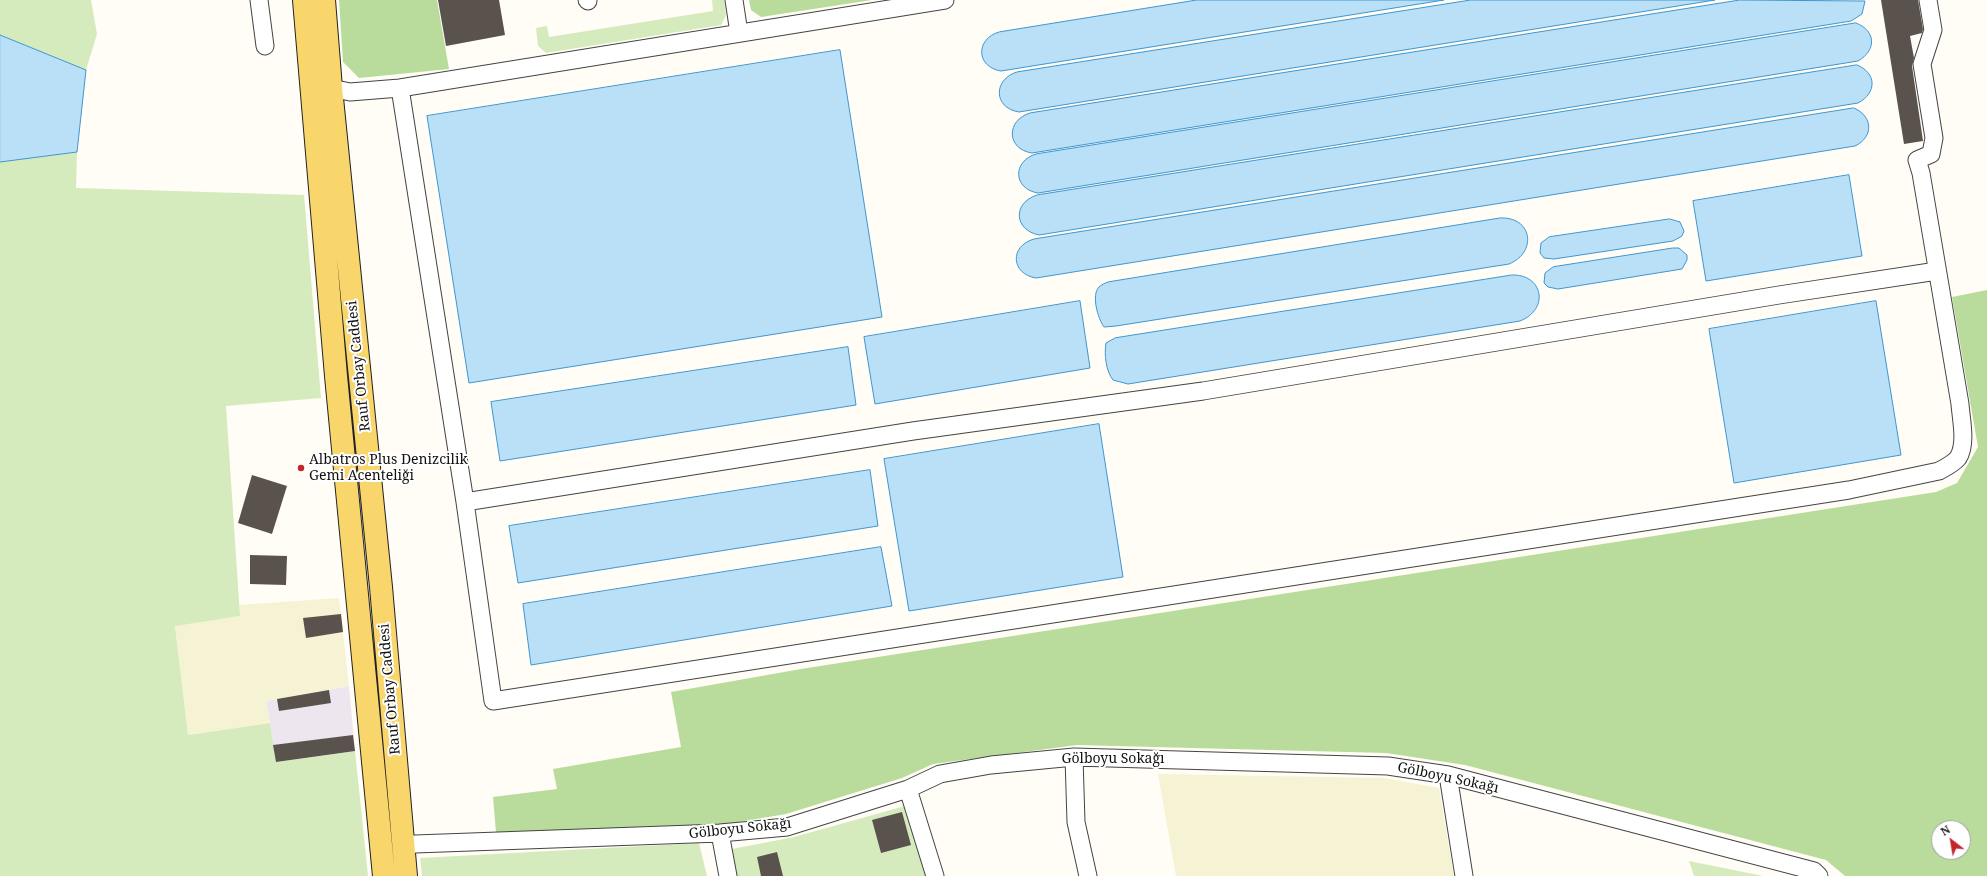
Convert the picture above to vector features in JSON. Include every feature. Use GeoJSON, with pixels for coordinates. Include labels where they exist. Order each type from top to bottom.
{"type":"FeatureCollection","features":[{"type":"Feature","properties":{"kind":"main road","name":"Rauf Orbay Caddesi"},"geometry":{"type":"LineString","coordinates":[[304,0],[321,89],[380,579],[406,876]]}},
{"type":"Feature","properties":{"kind":"main road","name":"Rauf Orbay Caddesi"},"geometry":{"type":"LineString","coordinates":[[324,0],[321,89],[336,376],[384,876]]}},
{"type":"Feature","properties":{"kind":"street"},"geometry":{"type":"LineString","coordinates":[[259,0],[265,46]]}},
{"type":"Feature","properties":{"kind":"street"},"geometry":{"type":"LineString","coordinates":[[734,0],[739,33]]}},
{"type":"Feature","properties":{"kind":"street"},"geometry":{"type":"LineString","coordinates":[[321,89],[350,92],[400,88],[945,0]]}},
{"type":"Feature","properties":{"kind":"street"},"geometry":{"type":"LineString","coordinates":[[400,88],[465,502],[493,701],[1849,490],[1939,471],[1952,464],[1958,457],[1962,441],[1960,404],[1921,173],[1917,160],[1931,154],[1934,138],[1922,64],[1933,30],[1928,0]]}},
{"type":"Feature","properties":{"kind":"street"},"geometry":{"type":"LineString","coordinates":[[465,502],[913,431],[1203,391],[1779,295],[1937,271]]}},
{"type":"Feature","properties":{"kind":"street"},"geometry":{"type":"LineString","coordinates":[[1074,757],[1076,822],[1088,876]]}},
{"type":"Feature","properties":{"kind":"street","name":"Gölboyu Sokağı"},"geometry":{"type":"LineString","coordinates":[[403,846],[415,844],[720,833],[787,827],[908,789],[940,774],[991,765],[1074,757],[1388,766],[1448,775],[1814,871],[1819,876]]}},
{"type":"Feature","properties":{"kind":"street"},"geometry":{"type":"LineString","coordinates":[[1448,775],[1464,876]]}},
{"type":"Feature","properties":{"kind":"street"},"geometry":{"type":"LineString","coordinates":[[908,789],[935,876]]}},
{"type":"Feature","properties":{"kind":"street"},"geometry":{"type":"LineString","coordinates":[[720,833],[728,876]]}},
{"type":"Feature","properties":{"kind":"shaded area"},"geometry":{"type":"Polygon","coordinates":[[[339,598],[349,686],[266,701],[270,723],[188,735],[175,625],[240,616],[239,605],[339,598]]]}},
{"type":"Feature","properties":{"kind":"shaded area"},"geometry":{"type":"Polygon","coordinates":[[[349,686],[355,751],[276,762],[266,701],[349,686]]]}},
{"type":"Feature","properties":{"kind":"shaded area"},"geometry":{"type":"Polygon","coordinates":[[[1158,774],[1384,778],[1439,788],[1454,876],[1176,876],[1158,774]]]}},
{"type":"Feature","properties":{"kind":"green space"},"geometry":{"type":"Polygon","coordinates":[[[0,0],[91,0],[97,34],[86,70],[0,35],[0,0]]]}},
{"type":"Feature","properties":{"kind":"green space"},"geometry":{"type":"Polygon","coordinates":[[[339,0],[437,0],[449,69],[359,78],[343,62],[339,0]]]}},
{"type":"Feature","properties":{"kind":"green space"},"geometry":{"type":"Polygon","coordinates":[[[712,0],[724,0],[726,15],[721,25],[546,53],[538,46],[536,28],[547,26],[549,37],[713,11],[712,0]]]}},
{"type":"Feature","properties":{"kind":"green space"},"geometry":{"type":"Polygon","coordinates":[[[749,0],[872,0],[761,17],[751,10],[749,0]]]}},
{"type":"Feature","properties":{"kind":"green space"},"geometry":{"type":"Polygon","coordinates":[[[77,152],[76,188],[304,195],[321,398],[226,406],[240,616],[175,626],[188,735],[270,723],[276,762],[355,751],[368,876],[0,876],[0,162],[77,152]]]}},
{"type":"Feature","properties":{"kind":"green space"},"geometry":{"type":"Polygon","coordinates":[[[1987,290],[1987,876],[1845,876],[1826,860],[1465,765],[1386,753],[1077,745],[933,764],[902,778],[786,814],[715,826],[496,832],[493,797],[557,789],[553,769],[681,747],[671,692],[801,669],[1936,492],[1957,483],[1978,447],[1952,297],[1987,290]]]}},
{"type":"Feature","properties":{"kind":"green space"},"geometry":{"type":"Polygon","coordinates":[[[905,806],[926,876],[737,876],[732,849],[794,837],[905,806]]]}},
{"type":"Feature","properties":{"kind":"green space"},"geometry":{"type":"Polygon","coordinates":[[[699,843],[707,876],[422,876],[420,858],[699,843]]]}},
{"type":"Feature","properties":{"kind":"green space"},"geometry":{"type":"Polygon","coordinates":[[[1689,861],[1763,876],[1694,876],[1689,861]]]}},
{"type":"Feature","properties":{"kind":"water"},"geometry":{"type":"Polygon","coordinates":[[[1197,0],[1444,0],[1001,71],[987,64],[983,59],[982,46],[986,40],[999,32],[1197,0]]]}},
{"type":"Feature","properties":{"kind":"water"},"geometry":{"type":"Polygon","coordinates":[[[1471,0],[1715,0],[1019,112],[1004,105],[999,93],[1000,87],[1004,81],[1009,76],[1017,72],[1471,0]]]}},
{"type":"Feature","properties":{"kind":"water"},"geometry":{"type":"Polygon","coordinates":[[[1740,0],[1865,1],[1862,14],[1851,21],[1032,153],[1017,146],[1012,134],[1013,128],[1017,122],[1022,117],[1030,113],[1740,0]]]}},
{"type":"Feature","properties":{"kind":"water"},"geometry":{"type":"Polygon","coordinates":[[[1856,23],[1868,31],[1872,41],[1868,52],[1858,61],[1038,193],[1024,186],[1020,181],[1019,168],[1023,162],[1036,154],[1856,23]]]}},
{"type":"Feature","properties":{"kind":"water"},"geometry":{"type":"Polygon","coordinates":[[[0,35],[86,70],[77,152],[0,162],[0,35]]]}},
{"type":"Feature","properties":{"kind":"water"},"geometry":{"type":"Polygon","coordinates":[[[840,50],[882,317],[469,383],[427,116],[840,50]]]}},
{"type":"Feature","properties":{"kind":"water"},"geometry":{"type":"Polygon","coordinates":[[[1857,65],[1868,73],[1872,83],[1869,94],[1858,103],[1039,235],[1025,228],[1019,216],[1023,204],[1037,195],[1857,65]]]}},
{"type":"Feature","properties":{"kind":"water"},"geometry":{"type":"Polygon","coordinates":[[[1854,108],[1865,116],[1869,127],[1866,137],[1855,146],[1036,278],[1022,271],[1016,260],[1020,247],[1034,239],[1854,108]]]}},
{"type":"Feature","properties":{"kind":"water"},"geometry":{"type":"Polygon","coordinates":[[[1849,175],[1862,256],[1706,281],[1693,201],[1849,175]]]}},
{"type":"Feature","properties":{"kind":"water"},"geometry":{"type":"Polygon","coordinates":[[[1500,218],[1511,219],[1519,223],[1525,229],[1527,236],[1527,244],[1524,251],[1518,258],[1509,264],[1116,326],[1104,327],[1096,307],[1095,301],[1097,291],[1100,286],[1108,282],[1500,218]]]}},
{"type":"Feature","properties":{"kind":"water"},"geometry":{"type":"Polygon","coordinates":[[[1670,219],[1680,222],[1684,231],[1682,236],[1673,241],[1554,259],[1544,258],[1540,253],[1541,243],[1549,237],[1670,219]]]}},
{"type":"Feature","properties":{"kind":"water"},"geometry":{"type":"Polygon","coordinates":[[[1679,248],[1687,255],[1687,260],[1682,269],[1558,289],[1548,287],[1544,283],[1545,273],[1553,267],[1679,248]]]}},
{"type":"Feature","properties":{"kind":"water"},"geometry":{"type":"Polygon","coordinates":[[[1512,275],[1522,276],[1531,280],[1539,293],[1539,301],[1536,309],[1530,316],[1520,321],[1128,384],[1113,380],[1107,368],[1105,358],[1106,343],[1115,338],[1512,275]]]}},
{"type":"Feature","properties":{"kind":"water"},"geometry":{"type":"Polygon","coordinates":[[[1080,301],[1090,368],[875,404],[864,337],[1080,301]]]}},
{"type":"Feature","properties":{"kind":"water"},"geometry":{"type":"Polygon","coordinates":[[[1876,301],[1901,455],[1734,483],[1709,329],[1876,301]]]}},
{"type":"Feature","properties":{"kind":"water"},"geometry":{"type":"Polygon","coordinates":[[[848,347],[856,405],[500,461],[491,402],[848,347]]]}},
{"type":"Feature","properties":{"kind":"water"},"geometry":{"type":"Polygon","coordinates":[[[1099,424],[1123,577],[909,611],[884,459],[1099,424]]]}},
{"type":"Feature","properties":{"kind":"water"},"geometry":{"type":"Polygon","coordinates":[[[870,470],[878,526],[518,583],[509,526],[870,470]]]}},
{"type":"Feature","properties":{"kind":"water"},"geometry":{"type":"Polygon","coordinates":[[[881,547],[892,606],[531,665],[523,604],[881,547]]]}},
{"type":"Feature","properties":{"kind":"building"},"geometry":{"type":"Polygon","coordinates":[[[438,0],[499,0],[505,35],[446,46],[438,0]]]}},
{"type":"Feature","properties":{"kind":"building"},"geometry":{"type":"Polygon","coordinates":[[[1881,0],[1918,0],[1923,29],[1922,33],[1910,36],[1914,58],[1912,66],[1923,141],[1904,144],[1881,0]]]}},
{"type":"Feature","properties":{"kind":"building"},"geometry":{"type":"Polygon","coordinates":[[[252,475],[287,486],[272,534],[238,523],[252,475]]]}},
{"type":"Feature","properties":{"kind":"building"},"geometry":{"type":"Polygon","coordinates":[[[250,555],[287,556],[286,585],[250,584],[250,555]]]}},
{"type":"Feature","properties":{"kind":"building"},"geometry":{"type":"Polygon","coordinates":[[[341,614],[343,632],[306,638],[303,618],[341,614]]]}},
{"type":"Feature","properties":{"kind":"building"},"geometry":{"type":"Polygon","coordinates":[[[329,690],[331,703],[279,711],[277,699],[329,690]]]}},
{"type":"Feature","properties":{"kind":"building"},"geometry":{"type":"Polygon","coordinates":[[[353,735],[355,751],[276,762],[273,745],[353,735]]]}},
{"type":"Feature","properties":{"kind":"building"},"geometry":{"type":"Polygon","coordinates":[[[902,812],[911,845],[881,853],[872,820],[902,812]]]}},
{"type":"Feature","properties":{"kind":"building"},"geometry":{"type":"Polygon","coordinates":[[[777,852],[783,876],[761,876],[757,857],[777,852]]]}},
{"type":"Feature","properties":{"kind":"place","name":"Albatros Plus Denizcilik Gemi Acenteliği"},"geometry":{"type":"Point","coordinates":[301,468]}}]}
